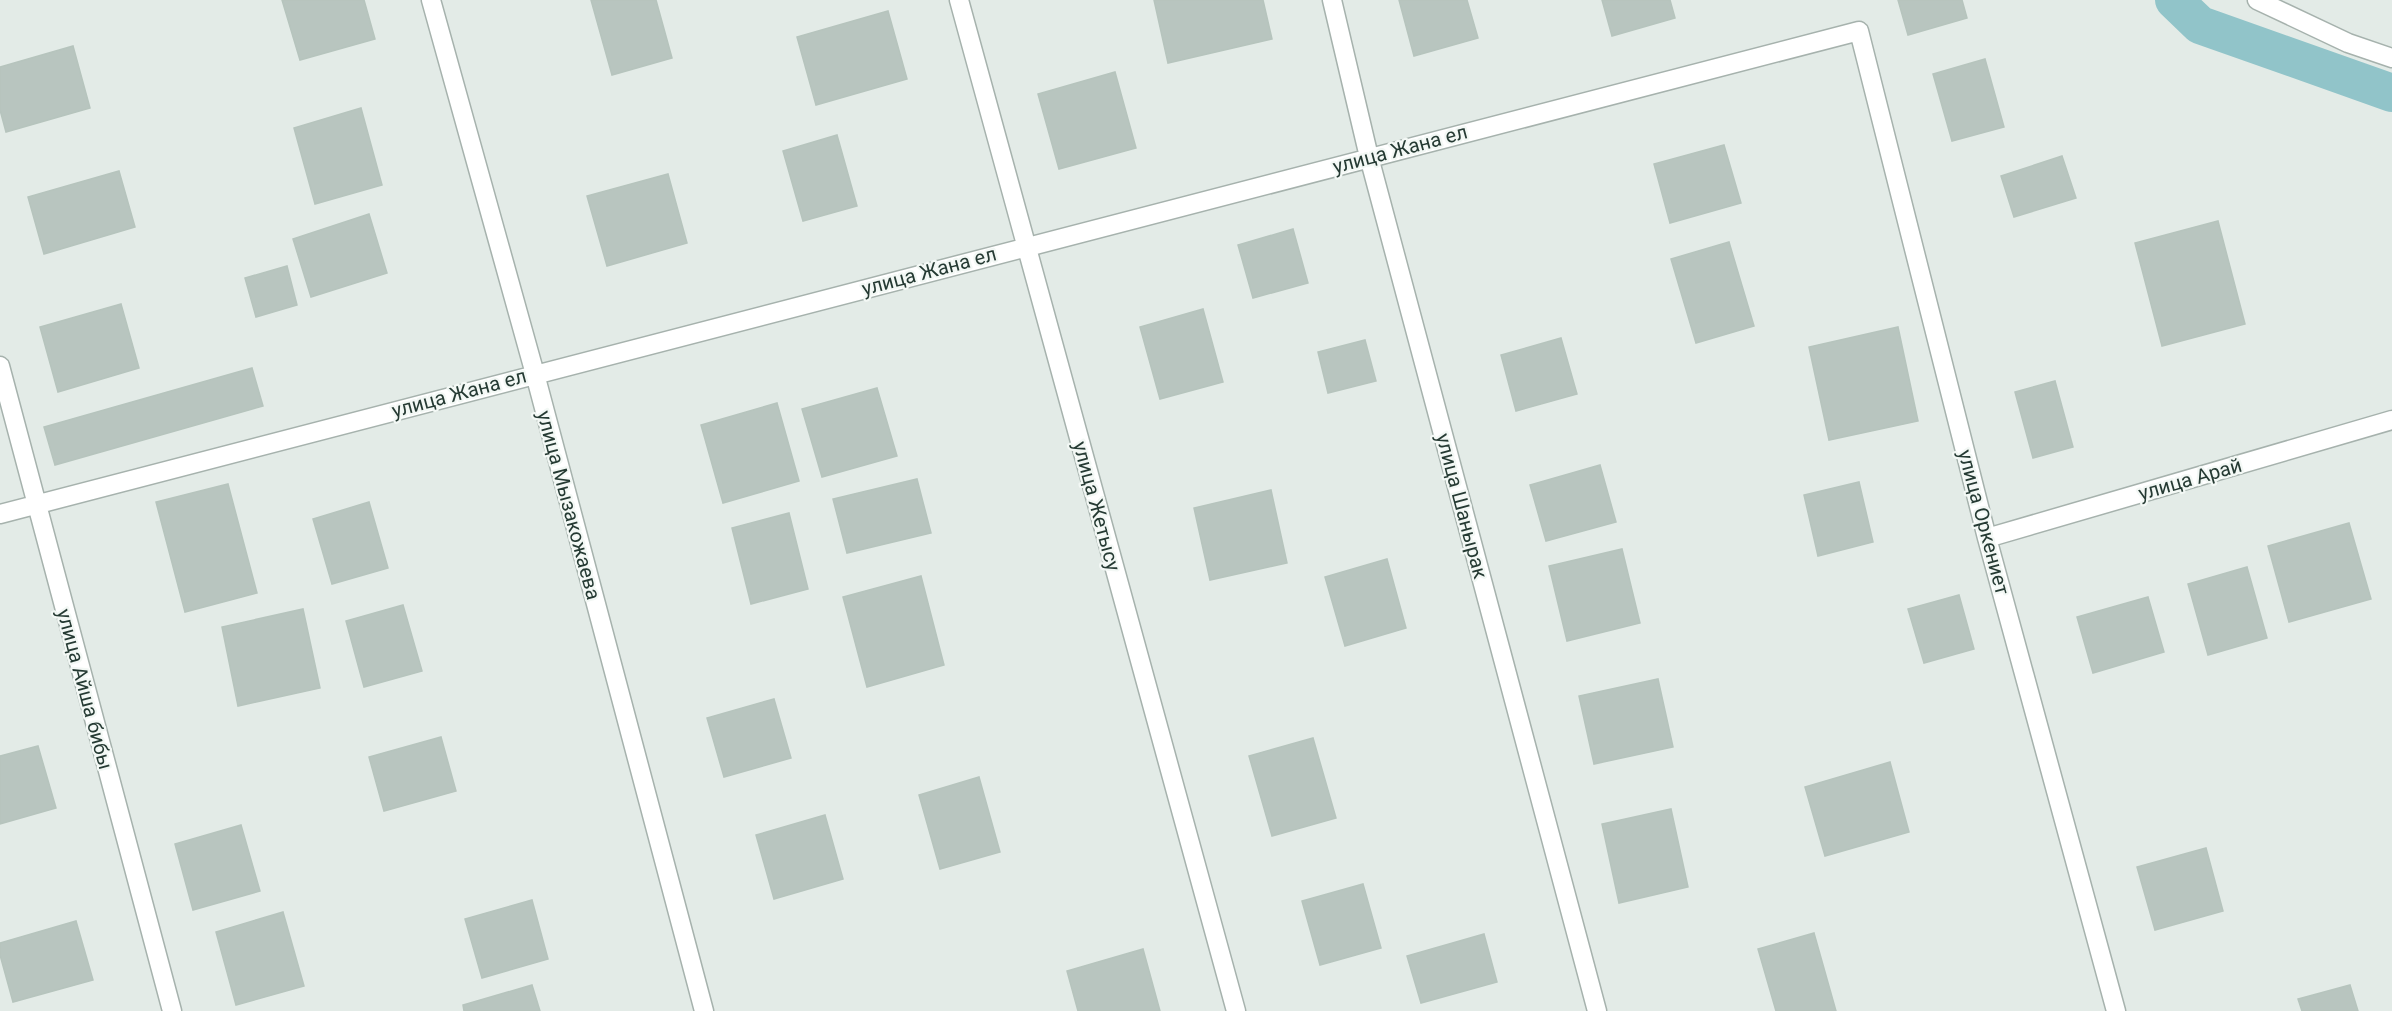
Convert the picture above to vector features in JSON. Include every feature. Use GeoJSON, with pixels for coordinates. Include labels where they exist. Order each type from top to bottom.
{"type":"FeatureCollection","features":[{"type":"Feature","properties":{"kind":"street","name":"улица Мызакожаева"},"geometry":{"type":"LineString","coordinates":[[431,0],[534,374],[704,1011]]}},
{"type":"Feature","properties":{"kind":"street","name":"улица Жетысу"},"geometry":{"type":"LineString","coordinates":[[959,0],[1236,1011]]}},
{"type":"Feature","properties":{"kind":"street","name":"улица Шанырак"},"geometry":{"type":"LineString","coordinates":[[1332,0],[1370,157],[1597,1011]]}},
{"type":"Feature","properties":{"kind":"street"},"geometry":{"type":"LineString","coordinates":[[2257,0],[2348,43],[2392,58]]}},
{"type":"Feature","properties":{"kind":"street","name":"улица Жана ел"},"geometry":{"type":"LineString","coordinates":[[0,514],[35,503],[1859,31]]}},
{"type":"Feature","properties":{"kind":"street","name":"улица Оркениет"},"geometry":{"type":"LineString","coordinates":[[1859,31],[1987,538],[2116,1011]]}},
{"type":"Feature","properties":{"kind":"street","name":"улица Айша бибы"},"geometry":{"type":"LineString","coordinates":[[0,366],[172,1011]]}},
{"type":"Feature","properties":{"kind":"street","name":"улица Арай"},"geometry":{"type":"LineString","coordinates":[[1987,538],[2392,420]]}},
{"type":"Feature","properties":{"kind":"building"},"geometry":{"type":"Polygon","coordinates":[[[282,0],[364,0],[375,39],[300,60],[282,0]]]}},
{"type":"Feature","properties":{"kind":"building"},"geometry":{"type":"Polygon","coordinates":[[[591,0],[656,0],[672,58],[612,75],[591,0]]]}},
{"type":"Feature","properties":{"kind":"building"},"geometry":{"type":"Polygon","coordinates":[[[1154,0],[1263,0],[1272,39],[1168,63],[1154,0]]]}},
{"type":"Feature","properties":{"kind":"building"},"geometry":{"type":"Polygon","coordinates":[[[1399,0],[1467,0],[1478,38],[1414,56],[1399,0]]]}},
{"type":"Feature","properties":{"kind":"building"},"geometry":{"type":"Polygon","coordinates":[[[1602,0],[1670,0],[1675,18],[1612,36],[1602,0]]]}},
{"type":"Feature","properties":{"kind":"building"},"geometry":{"type":"Polygon","coordinates":[[[1898,0],[1962,0],[1967,18],[1908,35],[1898,0]]]}},
{"type":"Feature","properties":{"kind":"building"},"geometry":{"type":"Polygon","coordinates":[[[888,11],[907,79],[816,105],[797,37],[888,11]]]}},
{"type":"Feature","properties":{"kind":"building"},"geometry":{"type":"Polygon","coordinates":[[[73,46],[90,108],[6,132],[0,110],[0,67],[73,46]]]}},
{"type":"Feature","properties":{"kind":"building"},"geometry":{"type":"Polygon","coordinates":[[[1985,59],[2004,127],[1952,141],[1933,74],[1985,59]]]}},
{"type":"Feature","properties":{"kind":"building"},"geometry":{"type":"Polygon","coordinates":[[[1115,72],[1136,148],[1059,169],[1038,94],[1115,72]]]}},
{"type":"Feature","properties":{"kind":"building"},"geometry":{"type":"Polygon","coordinates":[[[361,108],[382,185],[315,204],[294,128],[361,108]]]}},
{"type":"Feature","properties":{"kind":"building"},"geometry":{"type":"Polygon","coordinates":[[[837,135],[857,206],[803,221],[783,151],[837,135]]]}},
{"type":"Feature","properties":{"kind":"building"},"geometry":{"type":"Polygon","coordinates":[[[1724,145],[1741,203],[1670,223],[1654,164],[1724,145]]]}},
{"type":"Feature","properties":{"kind":"building"},"geometry":{"type":"Polygon","coordinates":[[[2062,156],[2076,198],[2014,217],[2001,176],[2062,156]]]}},
{"type":"Feature","properties":{"kind":"building"},"geometry":{"type":"Polygon","coordinates":[[[119,171],[135,227],[44,254],[28,197],[119,171]]]}},
{"type":"Feature","properties":{"kind":"building"},"geometry":{"type":"Polygon","coordinates":[[[668,174],[687,243],[607,266],[587,196],[668,174]]]}},
{"type":"Feature","properties":{"kind":"building"},"geometry":{"type":"Polygon","coordinates":[[[369,214],[387,273],[311,297],[293,239],[369,214]]]}},
{"type":"Feature","properties":{"kind":"building"},"geometry":{"type":"Polygon","coordinates":[[[2218,221],[2245,324],[2162,346],[2135,243],[2218,221]]]}},
{"type":"Feature","properties":{"kind":"building"},"geometry":{"type":"Polygon","coordinates":[[[1293,229],[1308,283],[1253,298],[1238,245],[1293,229]]]}},
{"type":"Feature","properties":{"kind":"building"},"geometry":{"type":"Polygon","coordinates":[[[1729,242],[1754,326],[1696,343],[1671,259],[1729,242]]]}},
{"type":"Feature","properties":{"kind":"building"},"geometry":{"type":"Polygon","coordinates":[[[287,266],[297,305],[256,317],[245,278],[287,266]]]}},
{"type":"Feature","properties":{"kind":"building"},"geometry":{"type":"Polygon","coordinates":[[[121,304],[139,368],[58,392],[40,327],[121,304]]]}},
{"type":"Feature","properties":{"kind":"building"},"geometry":{"type":"Polygon","coordinates":[[[1203,309],[1223,382],[1160,399],[1140,327],[1203,309]]]}},
{"type":"Feature","properties":{"kind":"building"},"geometry":{"type":"Polygon","coordinates":[[[1898,327],[1918,421],[1829,440],[1809,347],[1898,327]]]}},
{"type":"Feature","properties":{"kind":"building"},"geometry":{"type":"Polygon","coordinates":[[[1561,338],[1577,394],[1516,411],[1501,355],[1561,338]]]}},
{"type":"Feature","properties":{"kind":"building"},"geometry":{"type":"Polygon","coordinates":[[[1365,340],[1376,381],[1328,393],[1318,352],[1365,340]]]}},
{"type":"Feature","properties":{"kind":"building"},"geometry":{"type":"Polygon","coordinates":[[[252,368],[263,406],[55,465],[44,427],[252,368]]]}},
{"type":"Feature","properties":{"kind":"building"},"geometry":{"type":"Polygon","coordinates":[[[2055,381],[2073,447],[2033,458],[2015,392],[2055,381]]]}},
{"type":"Feature","properties":{"kind":"building"},"geometry":{"type":"Polygon","coordinates":[[[877,388],[897,456],[822,477],[802,409],[877,388]]]}},
{"type":"Feature","properties":{"kind":"building"},"geometry":{"type":"Polygon","coordinates":[[[777,403],[799,481],[723,503],[701,425],[777,403]]]}},
{"type":"Feature","properties":{"kind":"building"},"geometry":{"type":"Polygon","coordinates":[[[1600,465],[1616,522],[1546,541],[1530,485],[1600,465]]]}},
{"type":"Feature","properties":{"kind":"building"},"geometry":{"type":"Polygon","coordinates":[[[917,479],[931,533],[847,553],[833,499],[917,479]]]}},
{"type":"Feature","properties":{"kind":"building"},"geometry":{"type":"Polygon","coordinates":[[[1859,482],[1873,542],[1818,556],[1804,495],[1859,482]]]}},
{"type":"Feature","properties":{"kind":"building"},"geometry":{"type":"Polygon","coordinates":[[[228,484],[257,593],[185,612],[156,502],[228,484]]]}},
{"type":"Feature","properties":{"kind":"building"},"geometry":{"type":"Polygon","coordinates":[[[1271,490],[1287,563],[1210,580],[1194,508],[1271,490]]]}},
{"type":"Feature","properties":{"kind":"building"},"geometry":{"type":"Polygon","coordinates":[[[369,502],[388,568],[332,584],[313,519],[369,502]]]}},
{"type":"Feature","properties":{"kind":"building"},"geometry":{"type":"Polygon","coordinates":[[[789,513],[808,589],[751,604],[732,528],[789,513]]]}},
{"type":"Feature","properties":{"kind":"building"},"geometry":{"type":"Polygon","coordinates":[[[2349,523],[2371,599],[2289,622],[2268,546],[2349,523]]]}},
{"type":"Feature","properties":{"kind":"building"},"geometry":{"type":"Polygon","coordinates":[[[1622,549],[1640,623],[1567,641],[1549,566],[1622,549]]]}},
{"type":"Feature","properties":{"kind":"building"},"geometry":{"type":"Polygon","coordinates":[[[1387,559],[1406,628],[1345,646],[1325,577],[1387,559]]]}},
{"type":"Feature","properties":{"kind":"building"},"geometry":{"type":"Polygon","coordinates":[[[2247,567],[2267,638],[2208,655],[2188,584],[2247,567]]]}},
{"type":"Feature","properties":{"kind":"building"},"geometry":{"type":"Polygon","coordinates":[[[921,576],[944,665],[867,687],[843,597],[921,576]]]}},
{"type":"Feature","properties":{"kind":"building"},"geometry":{"type":"Polygon","coordinates":[[[1959,595],[1974,649],[1924,663],[1908,609],[1959,595]]]}},
{"type":"Feature","properties":{"kind":"building"},"geometry":{"type":"Polygon","coordinates":[[[2148,597],[2164,652],[2093,673],[2077,617],[2148,597]]]}},
{"type":"Feature","properties":{"kind":"building"},"geometry":{"type":"Polygon","coordinates":[[[403,605],[422,671],[364,687],[346,621],[403,605]]]}},
{"type":"Feature","properties":{"kind":"building"},"geometry":{"type":"Polygon","coordinates":[[[303,609],[320,688],[238,706],[222,627],[303,609]]]}},
{"type":"Feature","properties":{"kind":"building"},"geometry":{"type":"Polygon","coordinates":[[[1658,679],[1673,747],[1594,764],[1579,696],[1658,679]]]}},
{"type":"Feature","properties":{"kind":"building"},"geometry":{"type":"Polygon","coordinates":[[[774,699],[791,758],[724,777],[707,718],[774,699]]]}},
{"type":"Feature","properties":{"kind":"building"},"geometry":{"type":"Polygon","coordinates":[[[441,737],[456,791],[384,811],[369,757],[441,737]]]}},
{"type":"Feature","properties":{"kind":"building"},"geometry":{"type":"Polygon","coordinates":[[[1313,738],[1336,818],[1272,836],[1249,756],[1313,738]]]}},
{"type":"Feature","properties":{"kind":"building"},"geometry":{"type":"Polygon","coordinates":[[[38,746],[56,808],[0,824],[0,756],[38,746]]]}},
{"type":"Feature","properties":{"kind":"building"},"geometry":{"type":"Polygon","coordinates":[[[1890,762],[1909,832],[1825,856],[1805,787],[1890,762]]]}},
{"type":"Feature","properties":{"kind":"building"},"geometry":{"type":"Polygon","coordinates":[[[979,777],[1000,852],[940,869],[919,795],[979,777]]]}},
{"type":"Feature","properties":{"kind":"building"},"geometry":{"type":"Polygon","coordinates":[[[1671,809],[1688,887],[1619,903],[1602,824],[1671,809]]]}},
{"type":"Feature","properties":{"kind":"building"},"geometry":{"type":"Polygon","coordinates":[[[825,815],[843,879],[774,899],[756,835],[825,815]]]}},
{"type":"Feature","properties":{"kind":"building"},"geometry":{"type":"Polygon","coordinates":[[[241,825],[260,891],[193,910],[175,844],[241,825]]]}},
{"type":"Feature","properties":{"kind":"building"},"geometry":{"type":"Polygon","coordinates":[[[2206,848],[2223,911],[2155,930],[2137,867],[2206,848]]]}},
{"type":"Feature","properties":{"kind":"building"},"geometry":{"type":"Polygon","coordinates":[[[1363,884],[1381,948],[1320,965],[1302,901],[1363,884]]]}},
{"type":"Feature","properties":{"kind":"building"},"geometry":{"type":"Polygon","coordinates":[[[532,900],[548,959],[482,978],[465,919],[532,900]]]}},
{"type":"Feature","properties":{"kind":"building"},"geometry":{"type":"Polygon","coordinates":[[[283,912],[304,986],[236,1005],[216,932],[283,912]]]}},
{"type":"Feature","properties":{"kind":"building"},"geometry":{"type":"Polygon","coordinates":[[[76,921],[93,980],[13,1002],[0,955],[0,943],[76,921]]]}},
{"type":"Feature","properties":{"kind":"building"},"geometry":{"type":"Polygon","coordinates":[[[1814,933],[1836,1011],[1776,1011],[1758,949],[1814,933]]]}},
{"type":"Feature","properties":{"kind":"building"},"geometry":{"type":"Polygon","coordinates":[[[1484,934],[1497,982],[1421,1003],[1407,956],[1484,934]]]}},
{"type":"Feature","properties":{"kind":"building"},"geometry":{"type":"Polygon","coordinates":[[[1143,949],[1160,1011],[1078,1011],[1067,971],[1143,949]]]}},
{"type":"Feature","properties":{"kind":"building"},"geometry":{"type":"Polygon","coordinates":[[[532,985],[540,1011],[464,1011],[463,1005],[532,985]]]}},
{"type":"Feature","properties":{"kind":"building"},"geometry":{"type":"Polygon","coordinates":[[[2350,985],[2358,1011],[2302,1011],[2298,999],[2350,985]]]}},
{"type":"Feature","properties":{"kind":"waterway"},"geometry":{"type":"LineString","coordinates":[[2174,0],[2200,25],[2392,93]]}}]}
